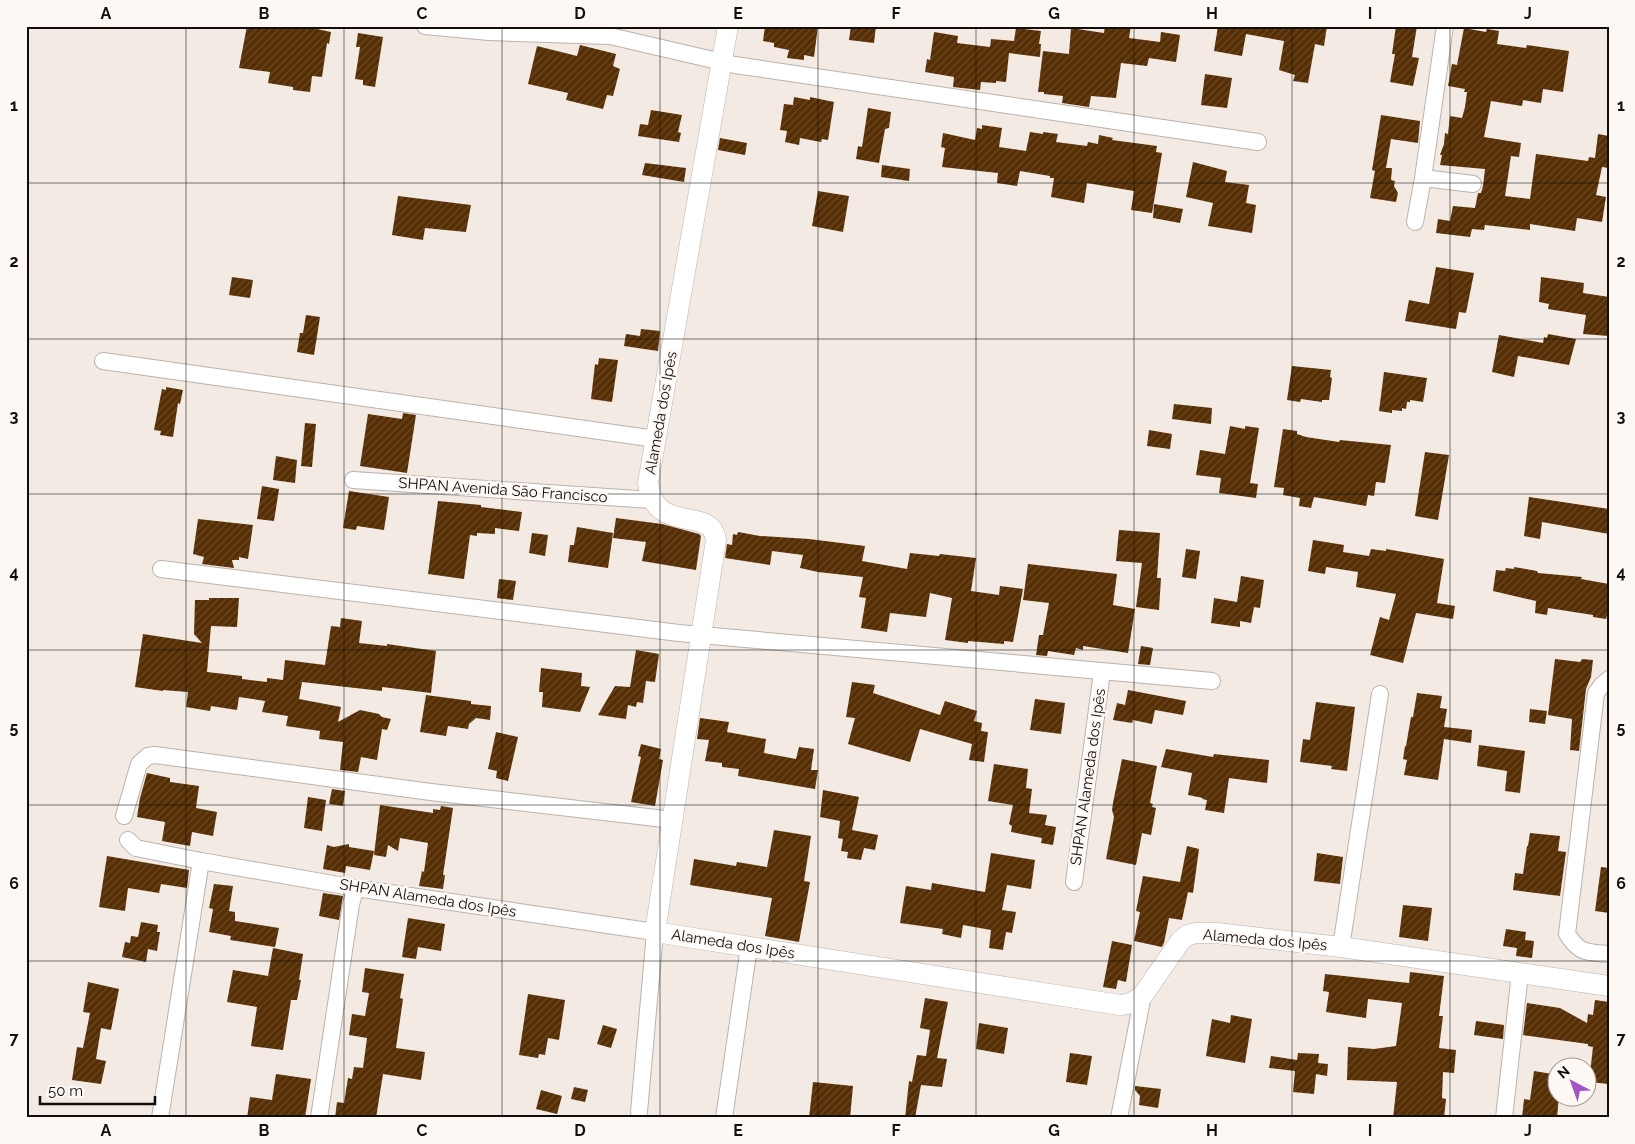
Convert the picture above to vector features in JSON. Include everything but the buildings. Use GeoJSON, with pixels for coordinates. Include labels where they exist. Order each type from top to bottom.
{"type":"FeatureCollection","features":[{"type":"Feature","properties":{"kind":"street"},"geometry":{"type":"LineString","coordinates":[[425,26],[490,32],[610,36],[722,63],[1258,142]]}},
{"type":"Feature","properties":{"kind":"street","name":"Alameda dos Ipês"},"geometry":{"type":"LineString","coordinates":[[728,26],[648,483],[652,500],[663,512],[706,524],[713,530],[716,540],[655,932],[1105,1004],[1127,1005],[1143,995],[1178,944],[1185,937],[1193,933],[1341,947],[1609,986]]}},
{"type":"Feature","properties":{"kind":"street"},"geometry":{"type":"LineString","coordinates":[[1415,222],[1445,26]]}},
{"type":"Feature","properties":{"kind":"street"},"geometry":{"type":"LineString","coordinates":[[1423,178],[1473,184]]}},
{"type":"Feature","properties":{"kind":"street"},"geometry":{"type":"LineString","coordinates":[[103,361],[656,438]]}},
{"type":"Feature","properties":{"kind":"street","name":"SHPAN Avenida São Francisco"},"geometry":{"type":"LineString","coordinates":[[353,480],[652,500]]}},
{"type":"Feature","properties":{"kind":"street"},"geometry":{"type":"LineString","coordinates":[[161,569],[701,635],[1212,681]]}},
{"type":"Feature","properties":{"kind":"street","name":"SHPAN Alameda dos Ipês"},"geometry":{"type":"LineString","coordinates":[[1074,882],[1102,672]]}},
{"type":"Feature","properties":{"kind":"street"},"geometry":{"type":"LineString","coordinates":[[1609,679],[1596,693],[1566,934],[1582,951],[1609,954]]}},
{"type":"Feature","properties":{"kind":"street"},"geometry":{"type":"LineString","coordinates":[[1341,947],[1380,694]]}},
{"type":"Feature","properties":{"kind":"street"},"geometry":{"type":"LineString","coordinates":[[124,816],[138,764],[148,756],[155,756],[431,792],[673,820]]}},
{"type":"Feature","properties":{"kind":"street","name":"SHPAN Alameda dos Ipês"},"geometry":{"type":"LineString","coordinates":[[128,840],[136,848],[356,888],[655,932]]}},
{"type":"Feature","properties":{"kind":"street"},"geometry":{"type":"LineString","coordinates":[[160,1118],[202,861]]}},
{"type":"Feature","properties":{"kind":"street"},"geometry":{"type":"LineString","coordinates":[[319,1118],[356,888]]}},
{"type":"Feature","properties":{"kind":"street"},"geometry":{"type":"LineString","coordinates":[[639,1112],[655,932]]}},
{"type":"Feature","properties":{"kind":"street"},"geometry":{"type":"LineString","coordinates":[[724,1118],[750,947]]}},
{"type":"Feature","properties":{"kind":"street"},"geometry":{"type":"LineString","coordinates":[[1504,1118],[1520,973]]}},
{"type":"Feature","properties":{"kind":"street"},"geometry":{"type":"LineString","coordinates":[[1120,1118],[1143,995]]}}]}
